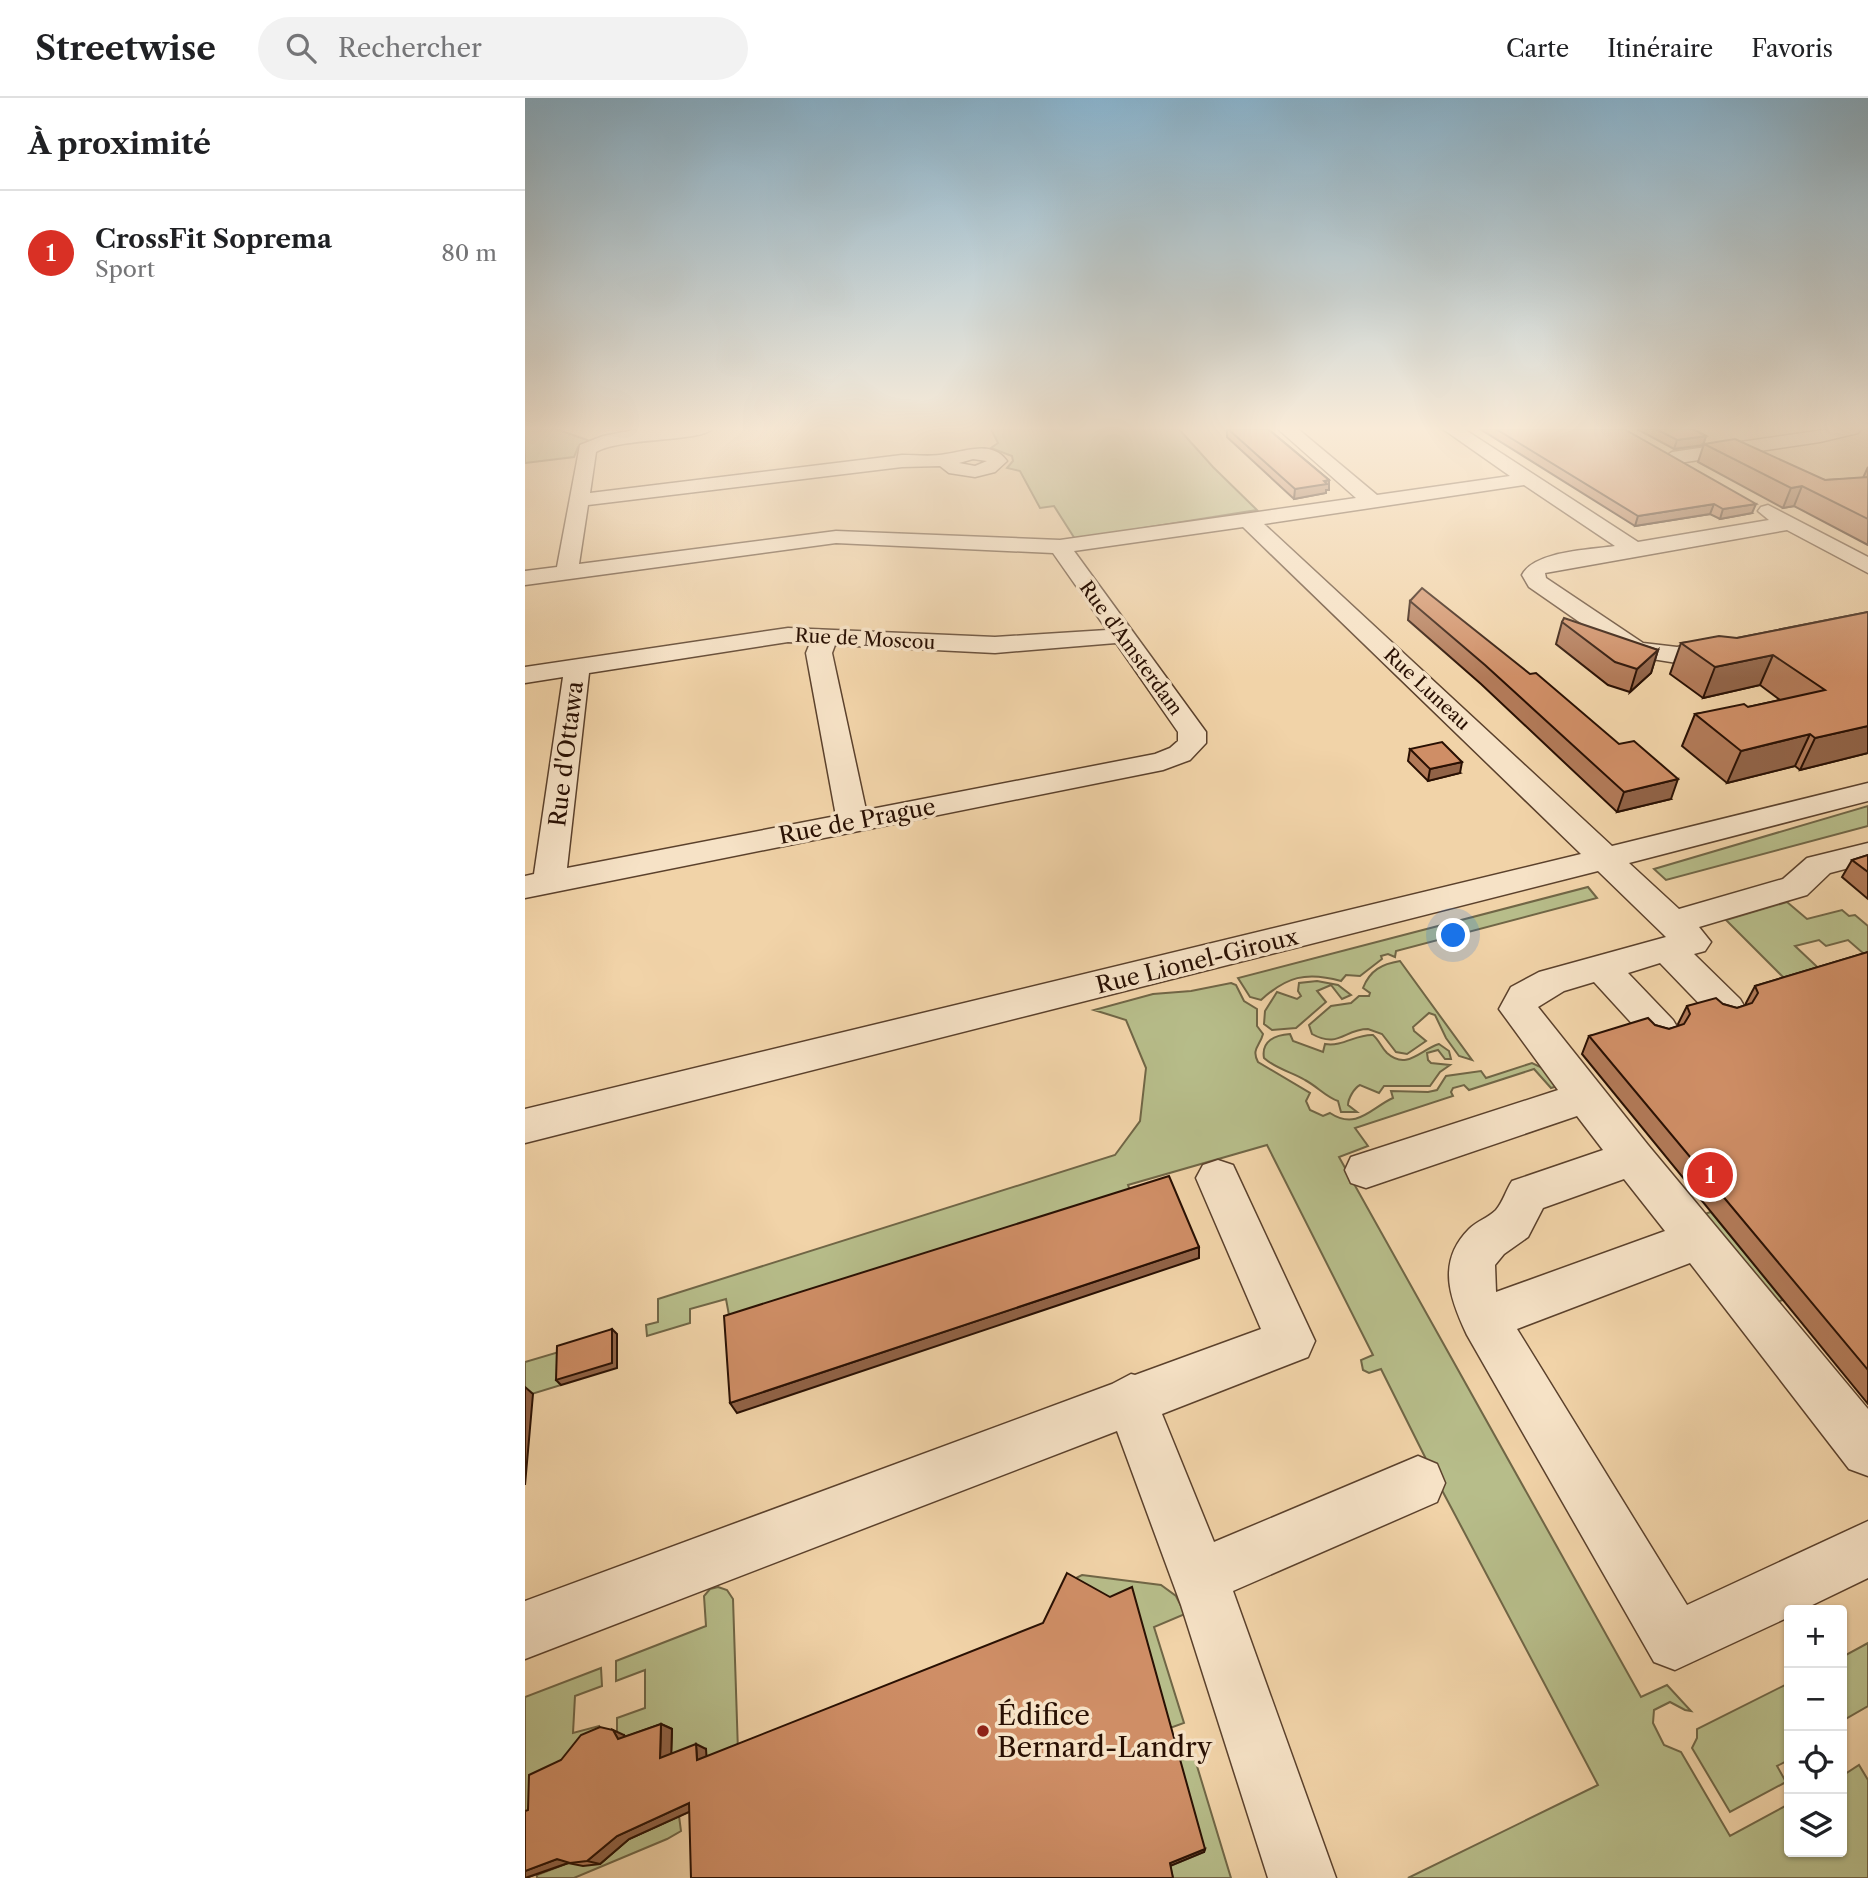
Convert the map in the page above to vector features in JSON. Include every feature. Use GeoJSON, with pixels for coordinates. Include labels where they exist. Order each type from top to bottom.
{"type":"FeatureCollection","features":[{"type":"Feature","properties":{"kind":"street"},"geometry":{"type":"LineString","coordinates":[[567,572],[576,512]]}},
{"type":"Feature","properties":{"kind":"street"},"geometry":{"type":"LineString","coordinates":[[525,578],[836,537],[1060,547],[1298,512]]}},
{"type":"Feature","properties":{"kind":"street"},"geometry":{"type":"LineString","coordinates":[[1578,512],[1634,549]]}},
{"type":"Feature","properties":{"kind":"street"},"geometry":{"type":"LineString","coordinates":[[1770,512],[1868,566]]}},
{"type":"Feature","properties":{"kind":"street","name":"Rue Luneau"},"geometry":{"type":"LineString","coordinates":[[1247,519],[1608,859],[1727,1009]]}},
{"type":"Feature","properties":{"kind":"street"},"geometry":{"type":"LineString","coordinates":[[1751,641],[1678,655],[1636,650],[1537,582],[1533,575],[1536,569],[1547,564],[1790,523]]}},
{"type":"Feature","properties":{"kind":"street","name":"Rue d'Amsterdam"},"geometry":{"type":"LineString","coordinates":[[1060,547],[1192,732],[1192,743],[1187,750]]}},
{"type":"Feature","properties":{"kind":"street"},"geometry":{"type":"LineString","coordinates":[[829,635],[819,653],[853,822]]}},
{"type":"Feature","properties":{"kind":"street","name":"Rue de Moscou"},"geometry":{"type":"LineString","coordinates":[[525,675],[776,636],[829,635],[995,645],[1075,641],[1124,635]]}},
{"type":"Feature","properties":{"kind":"street","name":"Rue d'Ottawa"},"geometry":{"type":"LineString","coordinates":[[537,884],[577,667]]}},
{"type":"Feature","properties":{"kind":"street","name":"Rue de Prague"},"geometry":{"type":"LineString","coordinates":[[537,884],[1163,761],[1187,750]]}},
{"type":"Feature","properties":{"kind":"street","name":"Rue Lionel-Giroux"},"geometry":{"type":"LineString","coordinates":[[525,1126],[1608,859],[1868,792]]}},
{"type":"Feature","properties":{"kind":"street"},"geometry":{"type":"LineString","coordinates":[[1868,853],[1819,865],[1795,887],[1670,936],[1601,967],[1536,988],[1524,996],[1518,1009],[1633,1158],[1868,1450]]}},
{"type":"Feature","properties":{"kind":"street"},"geometry":{"type":"LineString","coordinates":[[1601,967],[1660,1030]]}},
{"type":"Feature","properties":{"kind":"street"},"geometry":{"type":"LineString","coordinates":[[1366,1170],[1586,1097]]}},
{"type":"Feature","properties":{"kind":"street"},"geometry":{"type":"LineString","coordinates":[[1633,1158],[1542,1187],[1524,1196],[1512,1224],[1486,1242],[1474,1257],[1469,1272],[1469,1287],[1484,1319],[1675,1641],[1868,1549]]}},
{"type":"Feature","properties":{"kind":"street"},"geometry":{"type":"LineString","coordinates":[[525,1630],[1131,1399],[1291,1341],[1218,1178]]}},
{"type":"Feature","properties":{"kind":"street"},"geometry":{"type":"LineString","coordinates":[[1484,1319],[1699,1239]]}},
{"type":"Feature","properties":{"kind":"street"},"geometry":{"type":"LineString","coordinates":[[1131,1399],[1199,1577],[1302,1878]]}},
{"type":"Feature","properties":{"kind":"street"},"geometry":{"type":"LineString","coordinates":[[1199,1577],[1418,1483]]}},
{"type":"Feature","properties":{"kind":"green space"},"geometry":{"type":"Polygon","coordinates":[[[1058,512],[1244,512],[1075,539],[1058,512]]]}},
{"type":"Feature","properties":{"kind":"green space"},"geometry":{"type":"Polygon","coordinates":[[[1868,806],[1868,826],[1666,880],[1654,869],[1868,806]]]}},
{"type":"Feature","properties":{"kind":"green space"},"geometry":{"type":"Polygon","coordinates":[[[1588,887],[1597,898],[1396,951],[1395,957],[1388,954],[1381,956],[1382,959],[1360,976],[1346,975],[1341,981],[1317,977],[1297,978],[1279,986],[1261,1000],[1250,997],[1238,978],[1588,887]]]}},
{"type":"Feature","properties":{"kind":"green space"},"geometry":{"type":"Polygon","coordinates":[[[1787,902],[1807,919],[1842,910],[1849,916],[1855,915],[1868,926],[1868,953],[1864,954],[1848,940],[1826,946],[1819,940],[1795,946],[1829,978],[1794,988],[1726,920],[1787,902]]]}},
{"type":"Feature","properties":{"kind":"green space"},"geometry":{"type":"Polygon","coordinates":[[[1400,961],[1472,1060],[1459,1056],[1446,1038],[1435,1015],[1429,1013],[1413,1027],[1426,1041],[1407,1054],[1396,1052],[1382,1034],[1368,1029],[1329,1040],[1312,1034],[1309,1025],[1331,1006],[1351,1003],[1359,996],[1369,996],[1370,993],[1363,988],[1373,972],[1382,966],[1400,961]]]}},
{"type":"Feature","properties":{"kind":"green space"},"geometry":{"type":"Polygon","coordinates":[[[1317,981],[1338,985],[1351,995],[1342,999],[1331,985],[1317,991],[1326,1002],[1296,1028],[1272,1030],[1264,1024],[1265,1011],[1277,992],[1297,999],[1301,996],[1298,991],[1299,983],[1317,981]]]}},
{"type":"Feature","properties":{"kind":"green space"},"geometry":{"type":"Polygon","coordinates":[[[1231,983],[1236,985],[1244,1001],[1257,1009],[1257,1026],[1263,1034],[1256,1051],[1258,1062],[1310,1093],[1306,1101],[1310,1110],[1323,1116],[1330,1113],[1348,1120],[1356,1119],[1393,1098],[1391,1091],[1437,1090],[1446,1076],[1481,1071],[1486,1078],[1532,1063],[1549,1071],[1558,1086],[1551,1088],[1534,1069],[1469,1090],[1464,1085],[1453,1088],[1453,1096],[1355,1128],[1368,1146],[1339,1157],[1641,1697],[1667,1685],[1691,1711],[1670,1702],[1654,1710],[1653,1723],[1664,1745],[1681,1752],[1730,1836],[1784,1807],[1784,1857],[1847,1857],[1847,1773],[1859,1765],[1868,1780],[1868,1878],[1408,1878],[1598,1785],[1381,1369],[1369,1373],[1363,1370],[1361,1360],[1373,1355],[1267,1145],[1128,1185],[1133,1199],[731,1326],[726,1299],[690,1309],[690,1323],[647,1336],[646,1325],[658,1322],[658,1299],[1115,1155],[1140,1121],[1146,1068],[1126,1020],[1094,1010],[1153,994],[1191,991],[1231,983]]]}},
{"type":"Feature","properties":{"kind":"green space"},"geometry":{"type":"Polygon","coordinates":[[[1290,1034],[1293,1041],[1323,1052],[1325,1044],[1338,1044],[1373,1035],[1387,1053],[1401,1060],[1414,1057],[1439,1044],[1449,1051],[1451,1059],[1445,1059],[1438,1050],[1427,1053],[1428,1060],[1431,1063],[1450,1065],[1440,1072],[1430,1086],[1384,1086],[1379,1093],[1360,1085],[1348,1103],[1357,1112],[1341,1112],[1338,1101],[1264,1058],[1265,1047],[1270,1040],[1290,1034]]]}},
{"type":"Feature","properties":{"kind":"green space"},"geometry":{"type":"Polygon","coordinates":[[[1711,1212],[1783,1300],[1773,1303],[1701,1215],[1711,1212]]]}},
{"type":"Feature","properties":{"kind":"green space"},"geometry":{"type":"Polygon","coordinates":[[[562,1351],[561,1385],[525,1396],[525,1362],[562,1351]]]}},
{"type":"Feature","properties":{"kind":"green space"},"geometry":{"type":"Polygon","coordinates":[[[1082,1575],[1161,1585],[1176,1596],[1185,1614],[1154,1627],[1184,1723],[1170,1728],[1111,1604],[1070,1581],[1082,1575]]]}},
{"type":"Feature","properties":{"kind":"green space"},"geometry":{"type":"Polygon","coordinates":[[[718,1587],[727,1590],[733,1599],[738,1752],[707,1764],[705,1749],[671,1763],[630,1745],[617,1734],[617,1718],[645,1708],[645,1670],[616,1681],[616,1661],[706,1626],[704,1596],[710,1589],[718,1587]]]}},
{"type":"Feature","properties":{"kind":"green space"},"geometry":{"type":"Polygon","coordinates":[[[1868,1643],[1868,1706],[1847,1718],[1847,1668],[1847,1654],[1868,1643]]]}},
{"type":"Feature","properties":{"kind":"green space"},"geometry":{"type":"Polygon","coordinates":[[[601,1668],[602,1686],[575,1696],[573,1733],[599,1726],[598,1738],[525,1821],[525,1697],[601,1668]]]}},
{"type":"Feature","properties":{"kind":"green space"},"geometry":{"type":"Polygon","coordinates":[[[1784,1686],[1784,1762],[1777,1766],[1784,1783],[1730,1812],[1692,1748],[1697,1738],[1697,1729],[1784,1686]]]}},
{"type":"Feature","properties":{"kind":"green space"},"geometry":{"type":"Polygon","coordinates":[[[1190,1743],[1231,1878],[1173,1878],[1170,1866],[1204,1852],[1176,1750],[1190,1743]]]}},
{"type":"Feature","properties":{"kind":"green space"},"geometry":{"type":"Polygon","coordinates":[[[679,1816],[681,1831],[667,1839],[574,1878],[537,1878],[537,1875],[571,1862],[600,1864],[629,1839],[679,1816]]]}},
{"type":"Feature","properties":{"kind":"building"},"geometry":{"type":"Polygon","coordinates":[[[1632,512],[1663,512],[1638,516],[1632,512]]]}},
{"type":"Feature","properties":{"kind":"building"},"geometry":{"type":"Polygon","coordinates":[[[1854,512],[1868,512],[1868,519],[1854,512]]]}},
{"type":"Feature","properties":{"kind":"building"},"geometry":{"type":"Polygon","coordinates":[[[1422,588],[1530,674],[1536,673],[1619,744],[1634,741],[1678,779],[1624,792],[1485,665],[1410,601],[1422,588]]]}},
{"type":"Feature","properties":{"kind":"building"},"geometry":{"type":"Polygon","coordinates":[[[1868,612],[1868,726],[1815,738],[1810,734],[1741,751],[1695,714],[1744,704],[1748,707],[1825,690],[1773,655],[1715,667],[1681,643],[1719,636],[1737,638],[1868,612]]]}},
{"type":"Feature","properties":{"kind":"building"},"geometry":{"type":"Polygon","coordinates":[[[1564,618],[1658,650],[1637,669],[1615,662],[1562,622],[1564,618]]]}},
{"type":"Feature","properties":{"kind":"building"},"geometry":{"type":"Polygon","coordinates":[[[1442,742],[1462,762],[1430,769],[1410,749],[1442,742]]]}},
{"type":"Feature","properties":{"kind":"building"},"geometry":{"type":"Polygon","coordinates":[[[1868,855],[1868,872],[1852,860],[1868,855]]]}},
{"type":"Feature","properties":{"kind":"building"},"geometry":{"type":"Polygon","coordinates":[[[1868,952],[1868,1370],[1589,1036],[1648,1018],[1655,1025],[1669,1029],[1684,1024],[1690,1014],[1687,1006],[1716,998],[1723,1004],[1737,1008],[1752,1003],[1758,993],[1755,986],[1868,952]]]}},
{"type":"Feature","properties":{"kind":"building"},"geometry":{"type":"Polygon","coordinates":[[[1169,1176],[1199,1247],[730,1403],[724,1316],[1169,1176]]]}},
{"type":"Feature","properties":{"kind":"building"},"geometry":{"type":"Polygon","coordinates":[[[612,1329],[612,1363],[556,1380],[557,1346],[612,1329]]]}},
{"type":"Feature","properties":{"kind":"building","name":"Édifice Bernard-Landry"},"geometry":{"type":"Polygon","coordinates":[[[1067,1573],[1110,1597],[1132,1587],[1205,1849],[1170,1863],[1173,1878],[691,1878],[689,1803],[617,1836],[587,1861],[570,1863],[557,1859],[525,1871],[525,1811],[528,1810],[529,1775],[561,1760],[581,1735],[600,1727],[613,1730],[618,1739],[661,1724],[660,1758],[696,1744],[697,1760],[1043,1623],[1067,1573]]]}},
{"type":"Feature","properties":{"kind":"place","name":"CrossFit Soprema"},"geometry":{"type":"Point","coordinates":[1710,1175]}},
{"type":"Feature","properties":{"kind":"place","name":"Édifice Bernard-Landry"},"geometry":{"type":"Point","coordinates":[983,1731]}}]}
